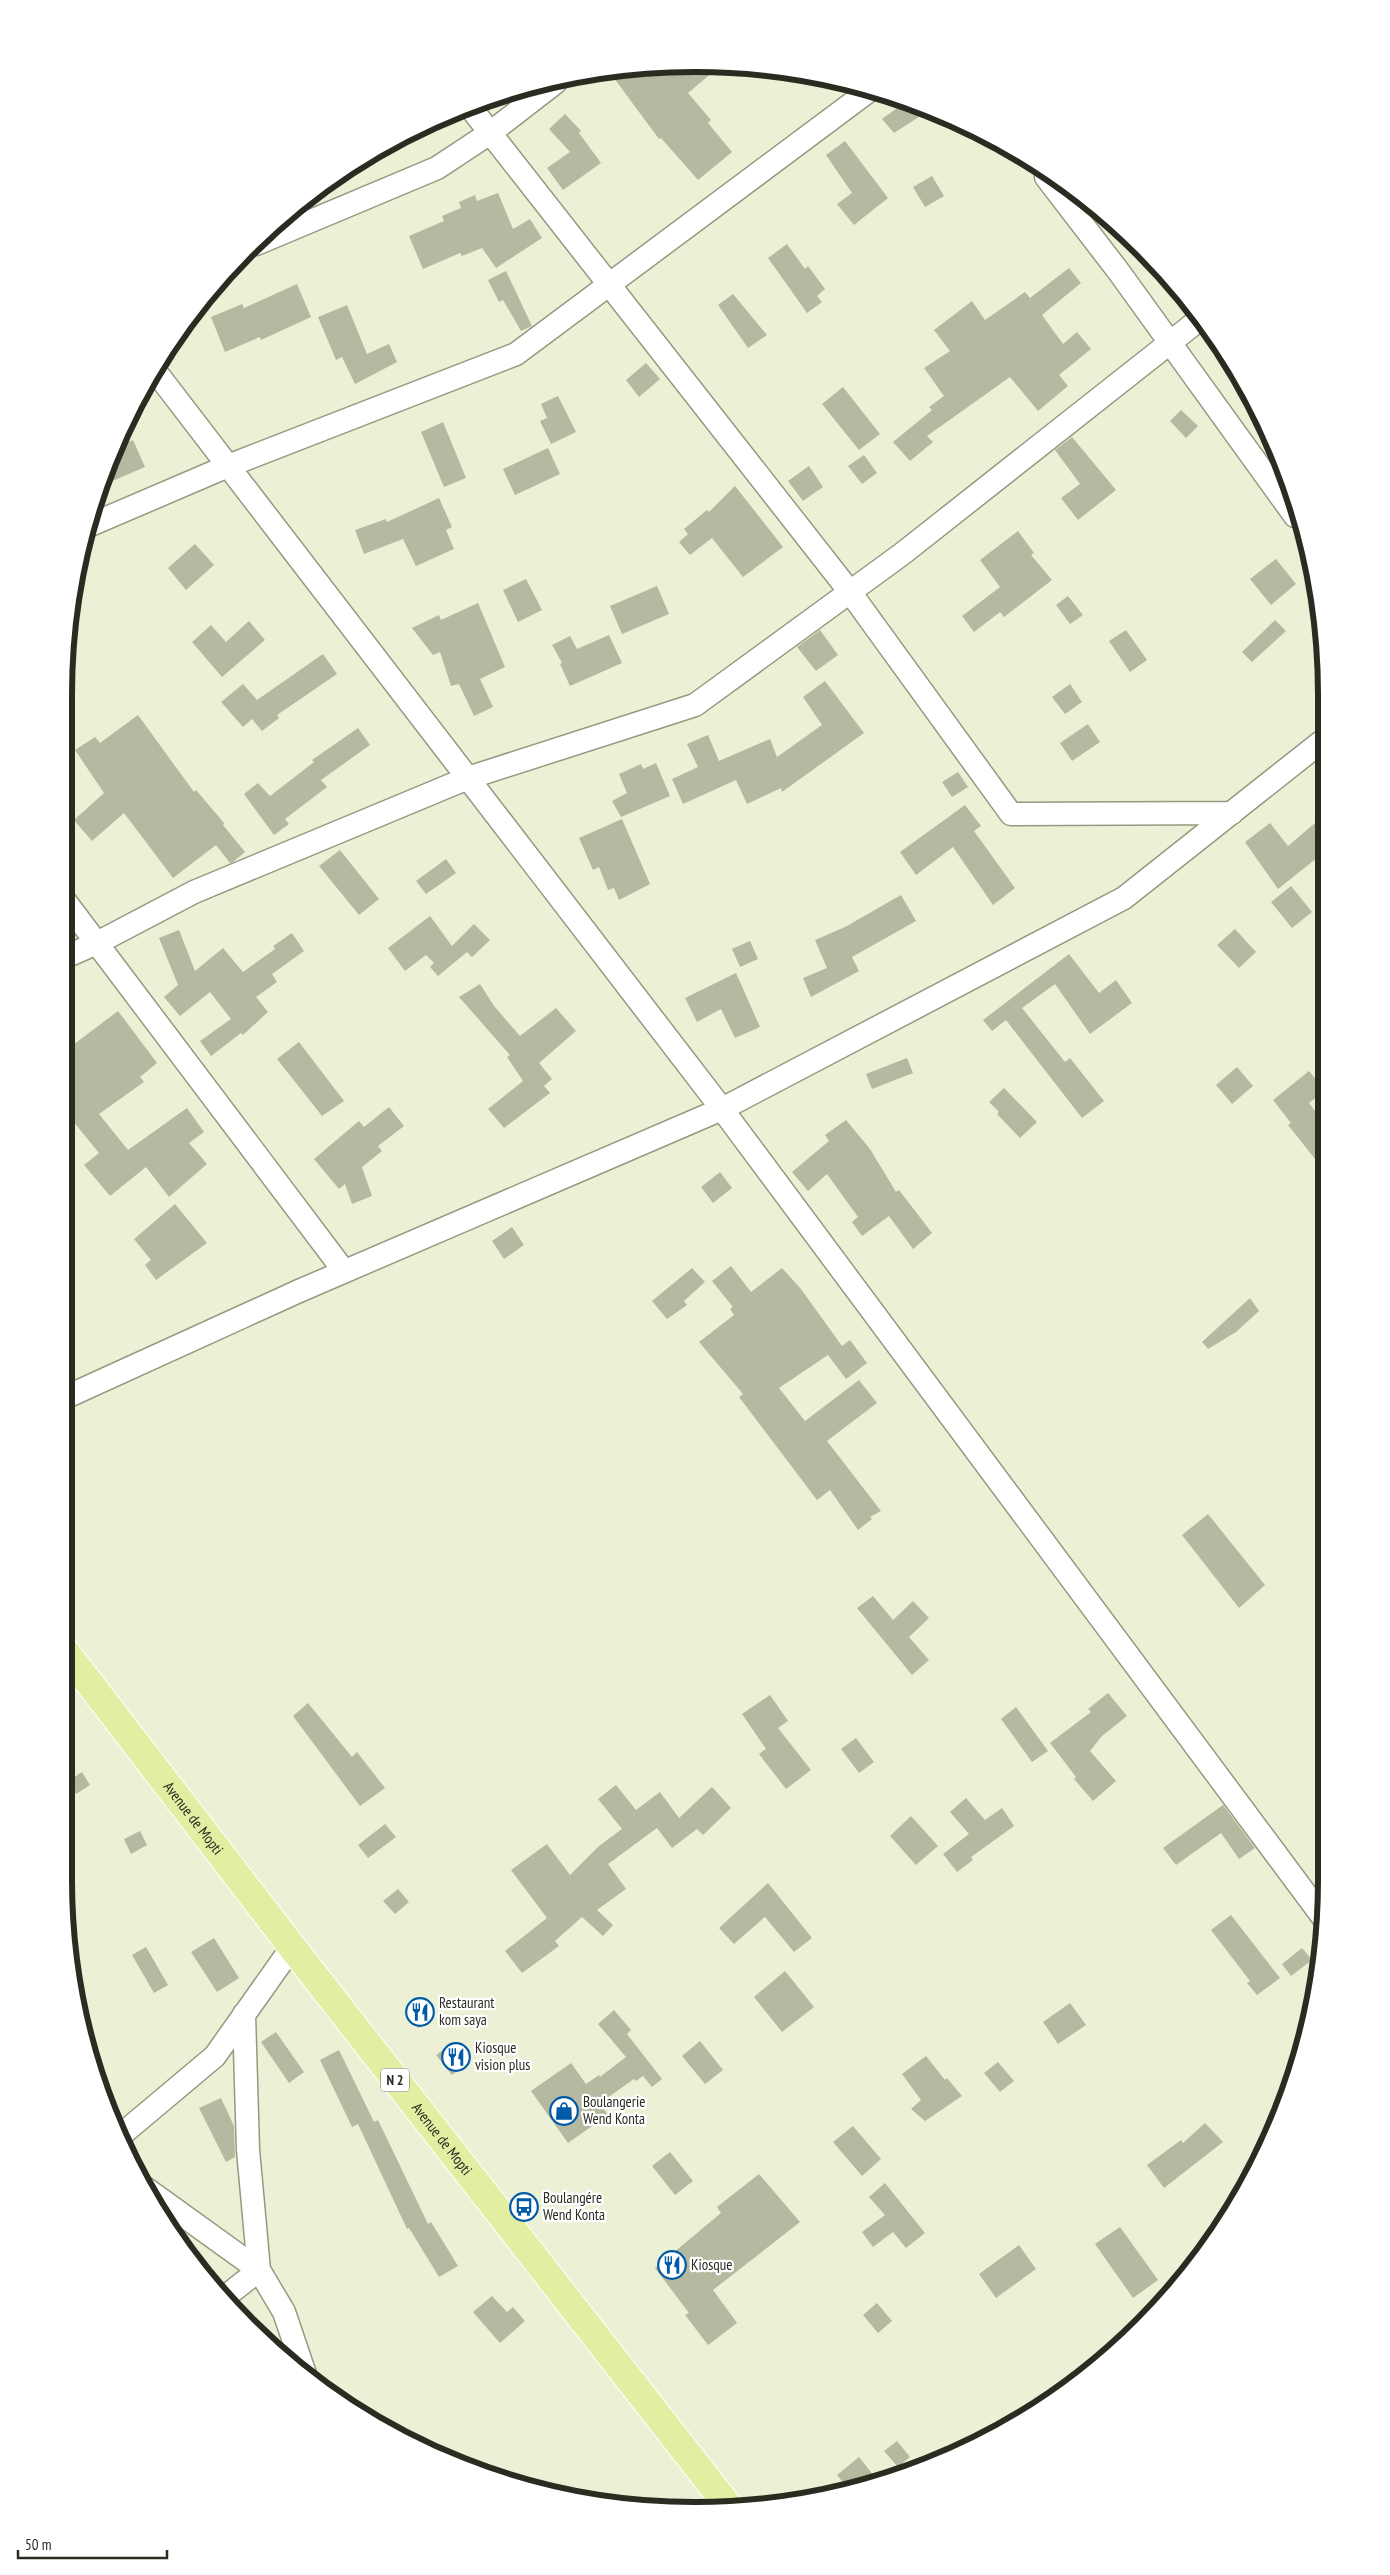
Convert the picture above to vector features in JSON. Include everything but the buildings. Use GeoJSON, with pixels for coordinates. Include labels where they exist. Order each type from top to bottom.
{"type":"FeatureCollection","features":[{"type":"Feature","properties":{"kind":"main road","name":"Avenue de Mopti"},"geometry":{"type":"LineString","coordinates":[[72,1660],[292,1947],[725,2501]]}},
{"type":"Feature","properties":{"kind":"street"},"geometry":{"type":"LineString","coordinates":[[276,236],[437,168],[490,133],[544,92]]}},
{"type":"Feature","properties":{"kind":"street"},"geometry":{"type":"LineString","coordinates":[[98,522],[228,466],[516,354],[862,96]]}},
{"type":"Feature","properties":{"kind":"street"},"geometry":{"type":"LineString","coordinates":[[475,113],[850,592],[1011,814],[1232,813]]}},
{"type":"Feature","properties":{"kind":"street"},"geometry":{"type":"LineString","coordinates":[[1052,185],[1170,342],[1287,505]]}},
{"type":"Feature","properties":{"kind":"street"},"geometry":{"type":"LineString","coordinates":[[72,954],[97,943],[194,892],[468,778],[695,705],[902,554],[1194,323]]}},
{"type":"Feature","properties":{"kind":"street"},"geometry":{"type":"LineString","coordinates":[[160,377],[722,1109],[1317,1909]]}},
{"type":"Feature","properties":{"kind":"street"},"geometry":{"type":"LineString","coordinates":[[72,1394],[344,1271],[722,1109],[1124,898],[1318,744]]}},
{"type":"Feature","properties":{"kind":"street"},"geometry":{"type":"LineString","coordinates":[[72,909],[344,1271]]}},
{"type":"Feature","properties":{"kind":"street"},"geometry":{"type":"LineString","coordinates":[[126,2131],[214,2056],[292,1947]]}},
{"type":"Feature","properties":{"kind":"street"},"geometry":{"type":"LineString","coordinates":[[244,2014],[248,2150],[259,2270]]}},
{"type":"Feature","properties":{"kind":"street"},"geometry":{"type":"LineString","coordinates":[[161,2200],[259,2270],[284,2312],[301,2361]]}},
{"type":"Feature","properties":{"kind":"street"},"geometry":{"type":"LineString","coordinates":[[230,2293],[259,2270]]}},
{"type":"Feature","properties":{"kind":"place","name":"Restaurant kom saya"},"geometry":{"type":"Point","coordinates":[420,2012]}},
{"type":"Feature","properties":{"kind":"place","name":"Kiosque vision plus"},"geometry":{"type":"Point","coordinates":[456,2057]}},
{"type":"Feature","properties":{"kind":"place","name":"Boulangerie Wend Konta"},"geometry":{"type":"Point","coordinates":[564,2111]}},
{"type":"Feature","properties":{"kind":"place","name":"Boulangére Wend Konta"},"geometry":{"type":"Point","coordinates":[524,2207]}},
{"type":"Feature","properties":{"kind":"place","name":"Kiosque"},"geometry":{"type":"Point","coordinates":[672,2265]}}]}
